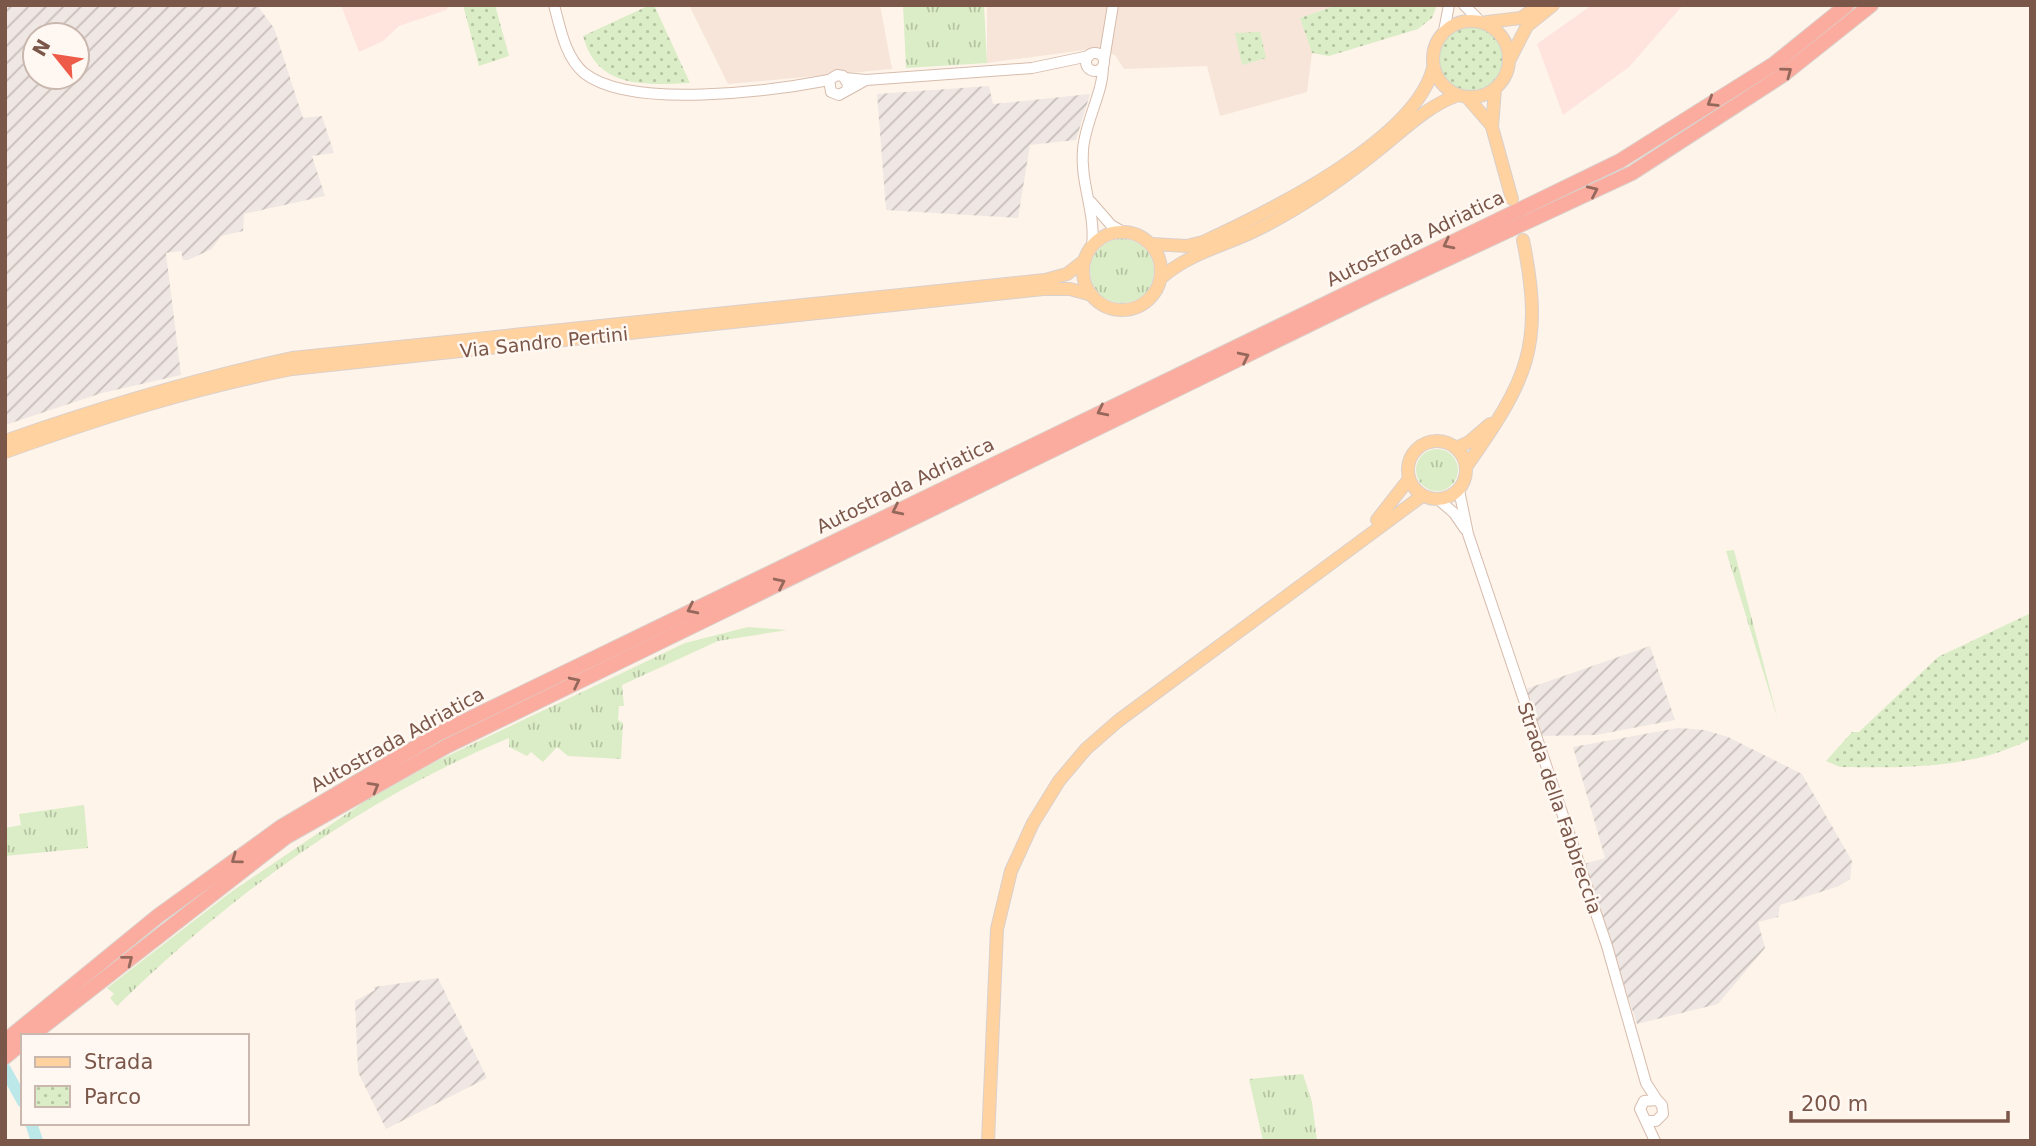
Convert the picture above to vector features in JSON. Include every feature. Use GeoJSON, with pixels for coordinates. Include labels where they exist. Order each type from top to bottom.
{"type":"FeatureCollection","features":[{"type":"Feature","properties":{"kind":"highway","name":"Autostrada Adriatica"},"geometry":{"type":"LineString","coordinates":[[33,1034],[158,916],[281,827],[438,734],[1620,161],[1774,64],[1847,5]]}},
{"type":"Feature","properties":{"kind":"highway","name":"Autostrada Adriatica"},"geometry":{"type":"LineString","coordinates":[[5,1041],[70,997],[286,837],[447,746],[1374,293],[1632,173],[1783,75],[1871,5]]}},
{"type":"Feature","properties":{"kind":"highway"},"geometry":{"type":"LineString","coordinates":[[5,1056],[21,1044]]}},
{"type":"Feature","properties":{"kind":"main road"},"geometry":{"type":"LineString","coordinates":[[1151,244],[1187,246],[1203,242],[1301,192],[1341,166],[1402,118],[1427,88],[1436,44],[1444,31],[1454,25],[1482,20],[1521,18],[1540,5]]}},
{"type":"Feature","properties":{"kind":"main road"},"geometry":{"type":"LineString","coordinates":[[1512,199],[1492,127],[1495,89],[1503,80],[1509,59],[1527,26],[1553,5]]}},
{"type":"Feature","properties":{"kind":"main road"},"geometry":{"type":"LineString","coordinates":[[1482,20],[1504,39],[1509,59]]}},
{"type":"Feature","properties":{"kind":"main road"},"geometry":{"type":"LineString","coordinates":[[1433,68],[1444,87],[1462,96],[1492,127]]}},
{"type":"Feature","properties":{"kind":"main road","name":"Via Sandro Pertini"},"geometry":{"type":"LineString","coordinates":[[5,452],[133,407],[219,383],[292,369],[1043,289],[1070,289],[1092,295],[1106,306],[1133,308],[1150,298],[1161,278],[1177,263],[1251,232],[1308,200],[1354,169],[1426,110],[1462,96],[1477,97],[1495,89]]}},
{"type":"Feature","properties":{"kind":"main road"},"geometry":{"type":"LineString","coordinates":[[1092,295],[1083,272],[1085,260],[1092,246],[1101,238],[1123,232],[1133,233],[1151,244],[1158,254],[1161,278]]}},
{"type":"Feature","properties":{"kind":"main road"},"geometry":{"type":"LineString","coordinates":[[1409,479],[1422,496],[1439,500],[1459,490],[1466,467],[1524,375],[1531,345],[1532,282],[1523,240]]}},
{"type":"Feature","properties":{"kind":"main road","name":"Via Sandro Pertini"},"geometry":{"type":"LineString","coordinates":[[5,442],[125,399],[208,376],[292,358],[1045,280],[1067,274],[1085,260]]}},
{"type":"Feature","properties":{"kind":"main road"},"geometry":{"type":"LineString","coordinates":[[1456,448],[1469,442],[1501,415]]}},
{"type":"Feature","properties":{"kind":"main road"},"geometry":{"type":"LineString","coordinates":[[1349,550],[1389,509],[1409,479],[1410,460],[1423,445],[1437,441],[1456,448],[1466,467]]}},
{"type":"Feature","properties":{"kind":"main road"},"geometry":{"type":"LineString","coordinates":[[988,1141],[998,929],[1011,871],[1033,822],[1059,781],[1086,749],[1118,721],[1422,496]]}},
{"type":"Feature","properties":{"kind":"street"},"geometry":{"type":"LineString","coordinates":[[556,5],[571,57],[582,72],[610,88],[638,94],[678,96],[806,85],[830,86],[839,95],[846,84],[866,79],[1052,64],[1097,66]]}},
{"type":"Feature","properties":{"kind":"street"},"geometry":{"type":"LineString","coordinates":[[1092,246],[1093,225],[1083,150],[1097,90],[1097,66],[1113,5]]}},
{"type":"Feature","properties":{"kind":"street"},"geometry":{"type":"LineString","coordinates":[[1444,31],[1449,5]]}},
{"type":"Feature","properties":{"kind":"street"},"geometry":{"type":"LineString","coordinates":[[1464,5],[1482,20]]}},
{"type":"Feature","properties":{"kind":"street"},"geometry":{"type":"LineString","coordinates":[[1097,66],[1087,64],[1108,30]]}},
{"type":"Feature","properties":{"kind":"street"},"geometry":{"type":"LineString","coordinates":[[1052,64],[1091,55]]}},
{"type":"Feature","properties":{"kind":"street"},"geometry":{"type":"LineString","coordinates":[[830,86],[837,75],[846,84]]}},
{"type":"Feature","properties":{"kind":"street"},"geometry":{"type":"LineString","coordinates":[[1089,199],[1105,220],[1123,232]]}},
{"type":"Feature","properties":{"kind":"street","name":"Strada della Fabbreccia"},"geometry":{"type":"LineString","coordinates":[[1459,490],[1468,534],[1607,946],[1646,1083],[1663,1109],[1652,1121]]}},
{"type":"Feature","properties":{"kind":"street","name":"Strada della Fabbreccia"},"geometry":{"type":"LineString","coordinates":[[1439,500],[1454,513],[1468,534]]}},
{"type":"Feature","properties":{"kind":"street","name":"Strada della Fabbreccia"},"geometry":{"type":"LineString","coordinates":[[1646,1083],[1640,1114],[1652,1121]]}},
{"type":"Feature","properties":{"kind":"street"},"geometry":{"type":"LineString","coordinates":[[1644,1101],[1657,1100]]}},
{"type":"Feature","properties":{"kind":"street","name":"Strada della Fabbreccia"},"geometry":{"type":"LineString","coordinates":[[1652,1121],[1655,1140]]}},
{"type":"Feature","properties":{"kind":"shaded area"},"geometry":{"type":"Polygon","coordinates":[[[5,5],[257,5],[274,28],[303,118],[322,116],[334,153],[312,156],[325,196],[244,214],[243,231],[221,236],[212,249],[188,260],[183,260],[181,251],[166,253],[181,375],[102,393],[5,425],[5,5]]]}},
{"type":"Feature","properties":{"kind":"shaded area"},"geometry":{"type":"Polygon","coordinates":[[[341,5],[450,5],[446,10],[399,26],[383,41],[359,52],[341,5]]]}},
{"type":"Feature","properties":{"kind":"shaded area"},"geometry":{"type":"Polygon","coordinates":[[[689,5],[880,5],[892,69],[728,84],[689,5]]]}},
{"type":"Feature","properties":{"kind":"shaded area"},"geometry":{"type":"Polygon","coordinates":[[[987,5],[1337,5],[1300,18],[1312,53],[1307,92],[1220,116],[1207,66],[1124,69],[1115,55],[1092,49],[987,63],[987,5]]]}},
{"type":"Feature","properties":{"kind":"shaded area"},"geometry":{"type":"Polygon","coordinates":[[[1592,5],[1683,5],[1629,67],[1563,115],[1537,44],[1592,5]]]}},
{"type":"Feature","properties":{"kind":"shaded area"},"geometry":{"type":"Polygon","coordinates":[[[989,86],[993,104],[1090,94],[1076,140],[1030,145],[1018,218],[886,210],[877,94],[989,86]]]}},
{"type":"Feature","properties":{"kind":"shaded area"},"geometry":{"type":"Polygon","coordinates":[[[1650,646],[1675,720],[1596,735],[1542,736],[1526,689],[1650,646]]]}},
{"type":"Feature","properties":{"kind":"shaded area"},"geometry":{"type":"Polygon","coordinates":[[[1678,728],[1705,730],[1728,737],[1802,774],[1852,861],[1850,879],[1839,886],[1780,905],[1778,917],[1758,922],[1765,948],[1718,1004],[1637,1024],[1584,864],[1605,858],[1573,747],[1678,728]]]}},
{"type":"Feature","properties":{"kind":"shaded area"},"geometry":{"type":"Polygon","coordinates":[[[438,978],[487,1078],[386,1129],[358,1072],[355,1001],[375,990],[374,987],[438,978]]]}},
{"type":"Feature","properties":{"kind":"green space"},"geometry":{"type":"Polygon","coordinates":[[[463,5],[495,5],[509,56],[479,66],[463,5]]]}},
{"type":"Feature","properties":{"kind":"green space"},"geometry":{"type":"Polygon","coordinates":[[[654,5],[690,83],[656,84],[625,80],[611,75],[599,66],[590,53],[583,36],[654,5]]]}},
{"type":"Feature","properties":{"kind":"green space"},"geometry":{"type":"Polygon","coordinates":[[[903,5],[984,5],[987,63],[906,68],[903,5]]]}},
{"type":"Feature","properties":{"kind":"green space"},"geometry":{"type":"Polygon","coordinates":[[[1337,5],[1437,5],[1432,18],[1418,29],[1329,56],[1312,53],[1300,18],[1337,5]]]}},
{"type":"Feature","properties":{"kind":"green space"},"geometry":{"type":"Polygon","coordinates":[[[1471,25],[1494,35],[1504,58],[1494,81],[1471,91],[1448,81],[1438,58],[1448,35],[1471,25]]]}},
{"type":"Feature","properties":{"kind":"green space"},"geometry":{"type":"Polygon","coordinates":[[[1260,32],[1266,58],[1242,65],[1235,33],[1260,32]]]}},
{"type":"Feature","properties":{"kind":"green space"},"geometry":{"type":"Polygon","coordinates":[[[1116,239],[1128,239],[1145,248],[1152,259],[1152,283],[1145,294],[1128,303],[1116,303],[1104,298],[1095,289],[1090,277],[1090,265],[1095,253],[1104,244],[1116,239]]]}},
{"type":"Feature","properties":{"kind":"green space"},"geometry":{"type":"Polygon","coordinates":[[[1437,449],[1452,455],[1458,470],[1452,485],[1437,491],[1422,485],[1416,470],[1422,455],[1437,449]]]}},
{"type":"Feature","properties":{"kind":"green space"},"geometry":{"type":"Polygon","coordinates":[[[1734,550],[1778,720],[1726,551],[1734,550]]]}},
{"type":"Feature","properties":{"kind":"green space"},"geometry":{"type":"Polygon","coordinates":[[[2031,613],[2031,739],[1985,756],[1938,765],[1840,767],[1826,761],[1852,732],[1859,732],[1938,657],[2031,613]]]}},
{"type":"Feature","properties":{"kind":"green space"},"geometry":{"type":"Polygon","coordinates":[[[748,627],[787,630],[718,641],[622,685],[624,706],[619,706],[618,720],[623,723],[621,759],[568,756],[557,747],[543,762],[531,752],[527,756],[509,747],[509,738],[455,762],[350,820],[300,853],[205,926],[117,1006],[110,998],[114,994],[107,988],[231,892],[364,802],[439,760],[685,643],[748,627]]]}},
{"type":"Feature","properties":{"kind":"green space"},"geometry":{"type":"Polygon","coordinates":[[[84,805],[88,848],[5,856],[5,828],[21,825],[19,814],[84,805]]]}},
{"type":"Feature","properties":{"kind":"green space"},"geometry":{"type":"Polygon","coordinates":[[[1303,1074],[1312,1102],[1317,1141],[1263,1141],[1249,1079],[1303,1074]]]}},
{"type":"Feature","properties":{"kind":"waterway"},"geometry":{"type":"LineString","coordinates":[[5,1069],[21,1098]]}},
{"type":"Feature","properties":{"kind":"waterway"},"geometry":{"type":"LineString","coordinates":[[32,1125],[37,1141]]}}]}
